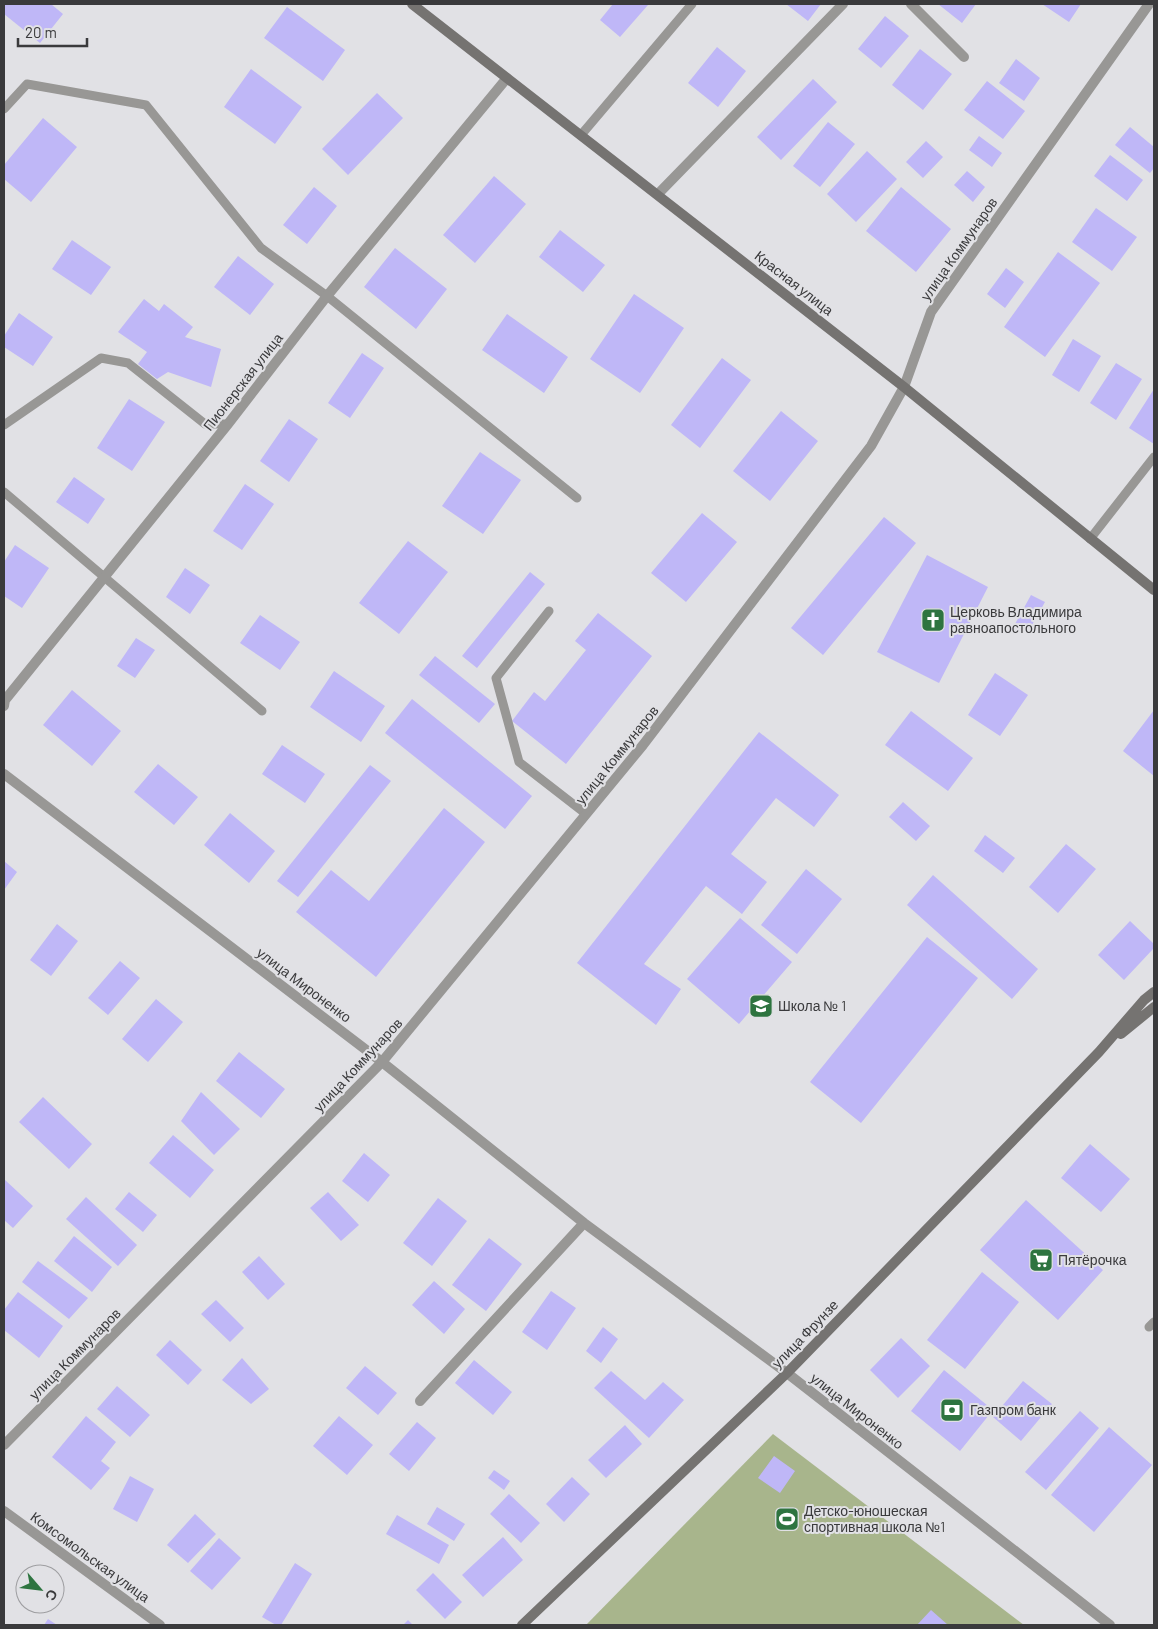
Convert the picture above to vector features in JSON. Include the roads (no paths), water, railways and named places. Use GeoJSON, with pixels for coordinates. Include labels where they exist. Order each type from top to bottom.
{"type":"FeatureCollection","features":[{"type":"Feature","properties":{"kind":"main road","name":"Красная улица"},"geometry":{"type":"LineString","coordinates":[[412,4],[904,387],[1154,590]]}},
{"type":"Feature","properties":{"kind":"main road","name":"улица Фрунзе"},"geometry":{"type":"LineString","coordinates":[[522,1625],[787,1373],[1099,1052],[1144,1000],[1154,992]]}},
{"type":"Feature","properties":{"kind":"main road","name":"улица Фрунзе"},"geometry":{"type":"LineString","coordinates":[[1099,1052],[1154,1007]]}},
{"type":"Feature","properties":{"kind":"street"},"geometry":{"type":"LineString","coordinates":[[658,194],[844,4]]}},
{"type":"Feature","properties":{"kind":"street"},"geometry":{"type":"LineString","coordinates":[[911,4],[964,57]]}},
{"type":"Feature","properties":{"kind":"street","name":"улица Коммунаров"},"geometry":{"type":"LineString","coordinates":[[4,1445],[382,1062],[643,746],[871,446],[904,387],[931,312],[1149,4]]}},
{"type":"Feature","properties":{"kind":"street","name":"Пионерская улица"},"geometry":{"type":"LineString","coordinates":[[4,706],[5,700],[228,424],[327,296],[507,78]]}},
{"type":"Feature","properties":{"kind":"street","name":"улица Мироненко"},"geometry":{"type":"LineString","coordinates":[[4,774],[382,1062],[584,1223],[787,1373],[1110,1625]]}},
{"type":"Feature","properties":{"kind":"street"},"geometry":{"type":"LineString","coordinates":[[420,1401],[584,1223]]}},
{"type":"Feature","properties":{"kind":"street","name":"Комсомольская улица"},"geometry":{"type":"LineString","coordinates":[[4,1511],[160,1625]]}},
{"type":"Feature","properties":{"kind":"lane"},"geometry":{"type":"LineString","coordinates":[[581,135],[692,4]]}},
{"type":"Feature","properties":{"kind":"lane"},"geometry":{"type":"LineString","coordinates":[[4,109],[27,84],[146,106],[261,248],[327,296],[577,498]]}},
{"type":"Feature","properties":{"kind":"lane"},"geometry":{"type":"LineString","coordinates":[[4,425],[101,358],[128,364],[205,424],[228,424]]}},
{"type":"Feature","properties":{"kind":"lane"},"geometry":{"type":"LineString","coordinates":[[1090,539],[1154,458]]}},
{"type":"Feature","properties":{"kind":"lane"},"geometry":{"type":"LineString","coordinates":[[4,492],[262,711]]}},
{"type":"Feature","properties":{"kind":"lane"},"geometry":{"type":"LineString","coordinates":[[549,611],[496,678],[519,762],[586,814]]}},
{"type":"Feature","properties":{"kind":"place","name":"Церковь Владимира равноапостольного"},"geometry":{"type":"Point","coordinates":[933,620]}},
{"type":"Feature","properties":{"kind":"place","name":"Школа № 1"},"geometry":{"type":"Point","coordinates":[761,1006]}},
{"type":"Feature","properties":{"kind":"place","name":"Пятёрочка"},"geometry":{"type":"Point","coordinates":[1041,1260]}},
{"type":"Feature","properties":{"kind":"place","name":"Газпром банк"},"geometry":{"type":"Point","coordinates":[952,1410]}},
{"type":"Feature","properties":{"kind":"place","name":"Детско-юношеская спортивная школа №1"},"geometry":{"type":"Point","coordinates":[787,1519]}}]}
